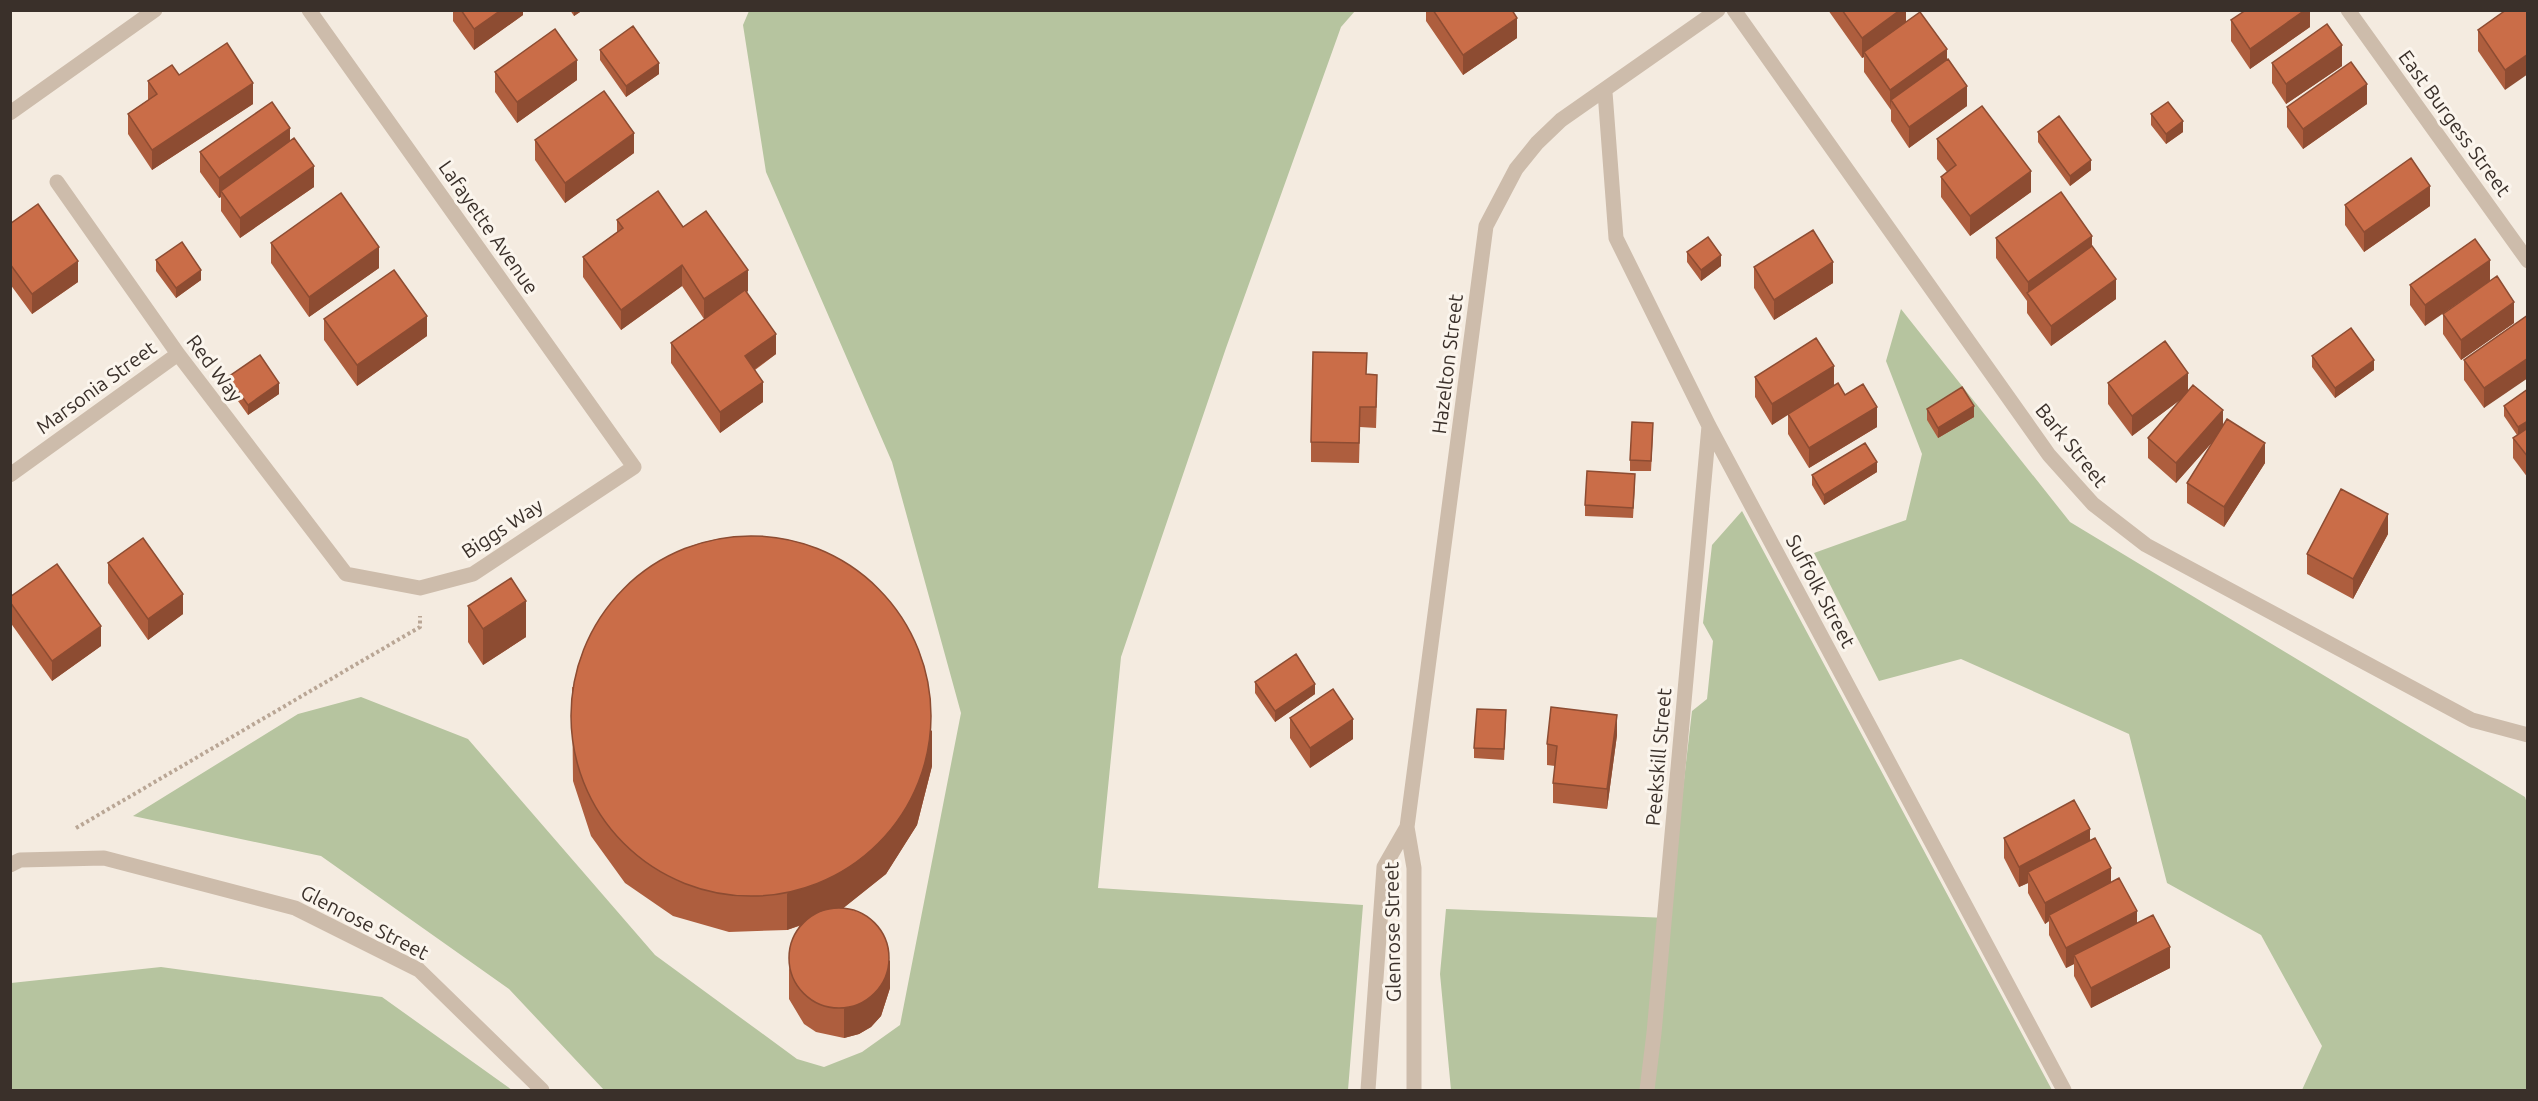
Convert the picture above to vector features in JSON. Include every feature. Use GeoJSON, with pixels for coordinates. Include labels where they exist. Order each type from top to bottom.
{"type":"FeatureCollection","features":[{"type":"Feature","properties":{"kind":"street"},"geometry":{"type":"LineString","coordinates":[[10,113],[155,10]]}},
{"type":"Feature","properties":{"kind":"street","name":"Lafayette Avenue"},"geometry":{"type":"LineString","coordinates":[[309,10],[634,467]]}},
{"type":"Feature","properties":{"kind":"street","name":"Hazelton Street"},"geometry":{"type":"LineString","coordinates":[[1407,827],[1486,226],[1516,168],[1537,143],[1562,120],[1605,92],[1718,10]]}},
{"type":"Feature","properties":{"kind":"street","name":"Bark Street"},"geometry":{"type":"LineString","coordinates":[[1734,10],[2049,455],[2093,504],[2146,545],[2472,720],[2526,735]]}},
{"type":"Feature","properties":{"kind":"street","name":"East Burgess Street"},"geometry":{"type":"LineString","coordinates":[[2348,10],[2528,261]]}},
{"type":"Feature","properties":{"kind":"street","name":"Suffolk Street"},"geometry":{"type":"LineString","coordinates":[[1605,92],[1616,238],[1709,426],[2064,1090]]}},
{"type":"Feature","properties":{"kind":"street","name":"Red Way"},"geometry":{"type":"LineString","coordinates":[[57,182],[178,354],[346,574]]}},
{"type":"Feature","properties":{"kind":"street","name":"Marsonia Street"},"geometry":{"type":"LineString","coordinates":[[10,476],[178,354]]}},
{"type":"Feature","properties":{"kind":"street","name":"Peekskill Street"},"geometry":{"type":"LineString","coordinates":[[1647,1090],[1709,426]]}},
{"type":"Feature","properties":{"kind":"street","name":"Biggs Way"},"geometry":{"type":"LineString","coordinates":[[346,574],[420,588],[473,574],[634,467]]}},
{"type":"Feature","properties":{"kind":"street","name":"Glenrose Street"},"geometry":{"type":"LineString","coordinates":[[1368,1090],[1384,867],[1407,827]]}},
{"type":"Feature","properties":{"kind":"street","name":"Glenrose Street"},"geometry":{"type":"LineString","coordinates":[[1407,827],[1414,868],[1414,1090]]}},
{"type":"Feature","properties":{"kind":"street","name":"Glenrose Street"},"geometry":{"type":"LineString","coordinates":[[15,862],[104,858],[295,908],[420,970],[542,1090]]}},
{"type":"Feature","properties":{"kind":"path"},"geometry":{"type":"LineString","coordinates":[[87,821],[420,627]]}},
{"type":"Feature","properties":{"kind":"green space"},"geometry":{"type":"Polygon","coordinates":[[[749,11],[1355,11],[1341,27],[1226,348],[1121,657],[1098,888],[1363,905],[1348,1090],[604,1090],[509,989],[321,856],[133,816],[298,714],[361,697],[468,739],[655,955],[797,1059],[824,1067],[862,1052],[900,1025],[961,713],[892,462],[766,172],[743,25],[749,11]]]}},
{"type":"Feature","properties":{"kind":"green space"},"geometry":{"type":"Polygon","coordinates":[[[1901,309],[2070,522],[2525,797],[2528,807],[2527,1090],[2302,1090],[2322,1046],[2261,935],[2167,883],[2129,734],[1961,659],[1879,681],[1814,553],[1906,520],[1922,454],[1886,361],[1901,309]]]}},
{"type":"Feature","properties":{"kind":"green space"},"geometry":{"type":"Polygon","coordinates":[[[1742,511],[2052,1090],[1451,1090],[1440,974],[1446,909],[1668,918],[1692,711],[1707,699],[1713,641],[1703,623],[1712,545],[1742,511]]]}},
{"type":"Feature","properties":{"kind":"green space"},"geometry":{"type":"Polygon","coordinates":[[[161,967],[382,997],[512,1090],[11,1090],[11,983],[161,967]]]}},
{"type":"Feature","properties":{"kind":"building"},"geometry":{"type":"Polygon","coordinates":[[[461,10],[501,10],[474,29],[461,10]]]}},
{"type":"Feature","properties":{"kind":"building"},"geometry":{"type":"Polygon","coordinates":[[[1433,10],[1512,10],[1517,18],[1463,55],[1433,10]]]}},
{"type":"Feature","properties":{"kind":"building"},"geometry":{"type":"Polygon","coordinates":[[[1842,10],[1900,10],[1862,38],[1842,10]]]}},
{"type":"Feature","properties":{"kind":"building"},"geometry":{"type":"Polygon","coordinates":[[[2246,10],[2305,10],[2250,49],[2231,20],[2246,10]]]}},
{"type":"Feature","properties":{"kind":"building"},"geometry":{"type":"Polygon","coordinates":[[[2506,10],[2528,10],[2528,54],[2505,70],[2478,30],[2506,10]]]}},
{"type":"Feature","properties":{"kind":"building"},"geometry":{"type":"Polygon","coordinates":[[[1920,12],[1947,49],[1890,90],[1864,52],[1920,12]]]}},
{"type":"Feature","properties":{"kind":"building"},"geometry":{"type":"Polygon","coordinates":[[[2327,24],[2342,45],[2286,84],[2272,63],[2327,24]]]}},
{"type":"Feature","properties":{"kind":"building"},"geometry":{"type":"Polygon","coordinates":[[[633,26],[659,63],[626,86],[600,50],[633,26]]]}},
{"type":"Feature","properties":{"kind":"building"},"geometry":{"type":"Polygon","coordinates":[[[555,29],[577,60],[517,102],[495,72],[555,29]]]}},
{"type":"Feature","properties":{"kind":"building"},"geometry":{"type":"Polygon","coordinates":[[[227,43],[253,83],[152,150],[128,114],[157,94],[148,81],[172,65],[179,75],[227,43]]]}},
{"type":"Feature","properties":{"kind":"building"},"geometry":{"type":"Polygon","coordinates":[[[1948,59],[1967,86],[1909,127],[1891,100],[1948,59]]]}},
{"type":"Feature","properties":{"kind":"building"},"geometry":{"type":"Polygon","coordinates":[[[2351,62],[2367,84],[2303,129],[2287,107],[2351,62]]]}},
{"type":"Feature","properties":{"kind":"building"},"geometry":{"type":"Polygon","coordinates":[[[604,91],[634,133],[565,183],[535,140],[604,91]]]}},
{"type":"Feature","properties":{"kind":"building"},"geometry":{"type":"Polygon","coordinates":[[[272,102],[290,128],[219,178],[200,152],[272,102]]]}},
{"type":"Feature","properties":{"kind":"building"},"geometry":{"type":"Polygon","coordinates":[[[2168,102],[2183,121],[2166,134],[2151,114],[2168,102]]]}},
{"type":"Feature","properties":{"kind":"building"},"geometry":{"type":"Polygon","coordinates":[[[1982,106],[2031,171],[1970,216],[1941,177],[1956,165],[1937,139],[1982,106]]]}},
{"type":"Feature","properties":{"kind":"building"},"geometry":{"type":"Polygon","coordinates":[[[2059,116],[2091,160],[2070,176],[2038,132],[2059,116]]]}},
{"type":"Feature","properties":{"kind":"building"},"geometry":{"type":"Polygon","coordinates":[[[294,138],[314,166],[240,218],[221,191],[294,138]]]}},
{"type":"Feature","properties":{"kind":"building"},"geometry":{"type":"Polygon","coordinates":[[[2411,158],[2430,186],[2364,232],[2345,205],[2411,158]]]}},
{"type":"Feature","properties":{"kind":"building"},"geometry":{"type":"Polygon","coordinates":[[[658,191],[683,227],[706,211],[748,270],[704,299],[682,265],[621,310],[583,257],[623,228],[617,220],[658,191]]]}},
{"type":"Feature","properties":{"kind":"building"},"geometry":{"type":"Polygon","coordinates":[[[2061,192],[2092,236],[2028,282],[1996,238],[2061,192]]]}},
{"type":"Feature","properties":{"kind":"building"},"geometry":{"type":"Polygon","coordinates":[[[341,193],[379,247],[309,297],[271,243],[341,193]]]}},
{"type":"Feature","properties":{"kind":"building"},"geometry":{"type":"Polygon","coordinates":[[[38,204],[78,261],[32,294],[10,264],[10,224],[38,204]]]}},
{"type":"Feature","properties":{"kind":"building"},"geometry":{"type":"Polygon","coordinates":[[[1813,230],[1833,262],[1774,300],[1754,267],[1813,230]]]}},
{"type":"Feature","properties":{"kind":"building"},"geometry":{"type":"Polygon","coordinates":[[[1708,237],[1721,255],[1701,270],[1687,252],[1708,237]]]}},
{"type":"Feature","properties":{"kind":"building"},"geometry":{"type":"Polygon","coordinates":[[[2475,239],[2490,260],[2425,305],[2410,285],[2475,239]]]}},
{"type":"Feature","properties":{"kind":"building"},"geometry":{"type":"Polygon","coordinates":[[[182,242],[201,270],[176,288],[156,260],[182,242]]]}},
{"type":"Feature","properties":{"kind":"building"},"geometry":{"type":"Polygon","coordinates":[[[2092,246],[2116,279],[2051,326],[2027,293],[2092,246]]]}},
{"type":"Feature","properties":{"kind":"building"},"geometry":{"type":"Polygon","coordinates":[[[394,270],[427,316],[357,365],[324,319],[394,270]]]}},
{"type":"Feature","properties":{"kind":"building"},"geometry":{"type":"Polygon","coordinates":[[[2497,276],[2514,302],[2461,340],[2443,314],[2497,276]]]}},
{"type":"Feature","properties":{"kind":"building"},"geometry":{"type":"Polygon","coordinates":[[[745,290],[776,334],[745,356],[763,382],[720,412],[671,343],[745,290]]]}},
{"type":"Feature","properties":{"kind":"building"},"geometry":{"type":"Polygon","coordinates":[[[2528,315],[2528,358],[2484,388],[2464,360],[2528,315]]]}},
{"type":"Feature","properties":{"kind":"building"},"geometry":{"type":"Polygon","coordinates":[[[2351,328],[2374,360],[2335,388],[2312,356],[2351,328]]]}},
{"type":"Feature","properties":{"kind":"building"},"geometry":{"type":"Polygon","coordinates":[[[1816,338],[1834,366],[1772,404],[1755,377],[1816,338]]]}},
{"type":"Feature","properties":{"kind":"building"},"geometry":{"type":"Polygon","coordinates":[[[2165,341],[2188,373],[2132,416],[2108,383],[2165,341]]]}},
{"type":"Feature","properties":{"kind":"building"},"geometry":{"type":"Polygon","coordinates":[[[1313,352],[1367,353],[1366,374],[1377,375],[1376,407],[1360,407],[1359,443],[1311,442],[1313,352]]]}},
{"type":"Feature","properties":{"kind":"building"},"geometry":{"type":"Polygon","coordinates":[[[260,355],[279,383],[248,405],[228,377],[260,355]]]}},
{"type":"Feature","properties":{"kind":"building"},"geometry":{"type":"Polygon","coordinates":[[[1838,383],[1845,395],[1863,384],[1877,407],[1809,448],[1788,414],[1838,383]]]}},
{"type":"Feature","properties":{"kind":"building"},"geometry":{"type":"Polygon","coordinates":[[[2193,385],[2223,410],[2176,463],[2148,438],[2193,385]]]}},
{"type":"Feature","properties":{"kind":"building"},"geometry":{"type":"Polygon","coordinates":[[[1962,387],[1974,406],[1938,428],[1927,409],[1962,387]]]}},
{"type":"Feature","properties":{"kind":"building"},"geometry":{"type":"Polygon","coordinates":[[[2528,389],[2528,421],[2518,427],[2504,406],[2528,389]]]}},
{"type":"Feature","properties":{"kind":"building"},"geometry":{"type":"Polygon","coordinates":[[[2227,419],[2265,443],[2224,507],[2187,483],[2227,419]]]}},
{"type":"Feature","properties":{"kind":"building"},"geometry":{"type":"Polygon","coordinates":[[[1632,422],[1653,423],[1651,461],[1630,460],[1632,422]]]}},
{"type":"Feature","properties":{"kind":"building"},"geometry":{"type":"Polygon","coordinates":[[[2528,428],[2528,457],[2513,438],[2528,428]]]}},
{"type":"Feature","properties":{"kind":"building"},"geometry":{"type":"Polygon","coordinates":[[[1865,443],[1877,462],[1824,495],[1812,475],[1865,443]]]}},
{"type":"Feature","properties":{"kind":"building"},"geometry":{"type":"Polygon","coordinates":[[[1587,471],[1635,474],[1633,508],[1585,505],[1587,471]]]}},
{"type":"Feature","properties":{"kind":"building"},"geometry":{"type":"Polygon","coordinates":[[[2341,489],[2388,514],[2353,579],[2307,554],[2341,489]]]}},
{"type":"Feature","properties":{"kind":"building"},"geometry":{"type":"Polygon","coordinates":[[[751,536],[786,540],[820,550],[851,567],[878,589],[900,616],[917,647],[927,681],[931,716],[927,751],[917,785],[900,816],[878,843],[851,865],[820,882],[786,892],[751,896],[716,892],[682,882],[651,865],[624,843],[602,816],[585,785],[575,751],[571,716],[575,681],[585,647],[602,616],[624,589],[651,567],[682,550],[716,540],[751,536]]]}},
{"type":"Feature","properties":{"kind":"building"},"geometry":{"type":"Polygon","coordinates":[[[143,538],[183,594],[148,619],[108,563],[143,538]]]}},
{"type":"Feature","properties":{"kind":"building"},"geometry":{"type":"Polygon","coordinates":[[[57,564],[101,626],[52,661],[10,602],[10,597],[57,564]]]}},
{"type":"Feature","properties":{"kind":"building"},"geometry":{"type":"Polygon","coordinates":[[[511,578],[526,601],[483,629],[468,606],[511,578]]]}},
{"type":"Feature","properties":{"kind":"building"},"geometry":{"type":"Polygon","coordinates":[[[1296,654],[1315,684],[1275,711],[1255,682],[1296,654]]]}},
{"type":"Feature","properties":{"kind":"building"},"geometry":{"type":"Polygon","coordinates":[[[1333,689],[1353,719],[1310,748],[1290,718],[1333,689]]]}},
{"type":"Feature","properties":{"kind":"building"},"geometry":{"type":"Polygon","coordinates":[[[1551,707],[1617,715],[1607,789],[1553,783],[1557,746],[1547,744],[1551,707]]]}},
{"type":"Feature","properties":{"kind":"building"},"geometry":{"type":"Polygon","coordinates":[[[1477,709],[1506,710],[1504,749],[1474,748],[1477,709]]]}},
{"type":"Feature","properties":{"kind":"building"},"geometry":{"type":"Polygon","coordinates":[[[2074,800],[2090,829],[2019,867],[2004,838],[2074,800]]]}},
{"type":"Feature","properties":{"kind":"building"},"geometry":{"type":"Polygon","coordinates":[[[2095,838],[2111,868],[2045,903],[2028,872],[2095,838]]]}},
{"type":"Feature","properties":{"kind":"building"},"geometry":{"type":"Polygon","coordinates":[[[2119,878],[2137,911],[2066,948],[2049,915],[2119,878]]]}},
{"type":"Feature","properties":{"kind":"building"},"geometry":{"type":"Polygon","coordinates":[[[839,908],[858,911],[875,922],[886,939],[889,958],[886,977],[875,994],[858,1005],[839,1008],[820,1005],[803,994],[792,977],[789,958],[792,939],[803,922],[820,911],[839,908]]]}},
{"type":"Feature","properties":{"kind":"building"},"geometry":{"type":"Polygon","coordinates":[[[2153,915],[2170,947],[2091,988],[2074,955],[2153,915]]]}}]}
